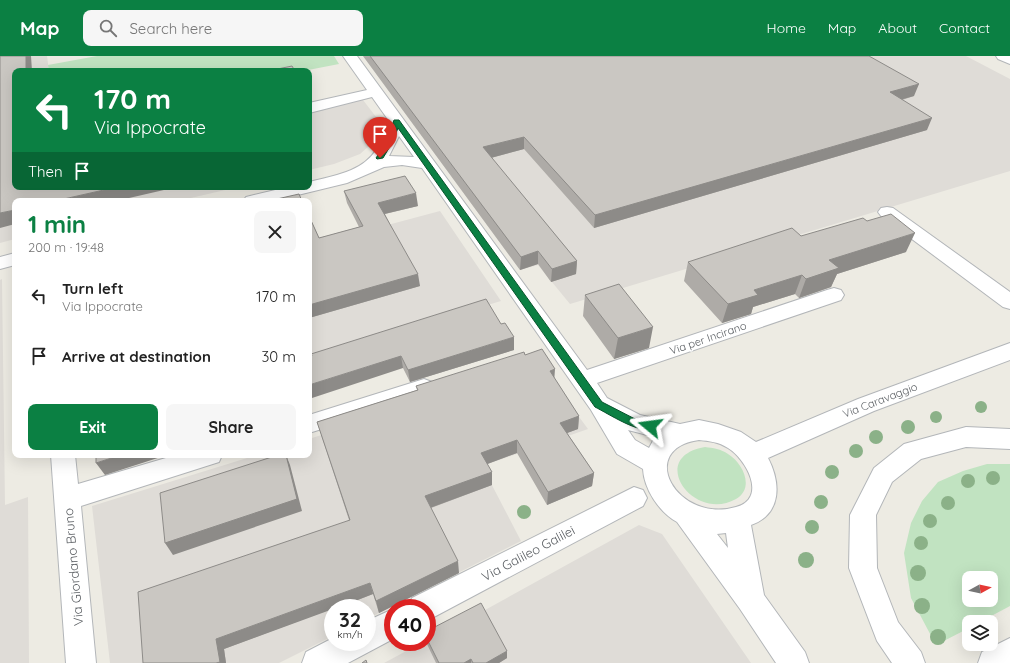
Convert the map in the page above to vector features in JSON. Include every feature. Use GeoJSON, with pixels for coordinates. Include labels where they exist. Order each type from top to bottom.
{"type":"FeatureCollection","features":[{"type":"Feature","properties":{"kind":"street"},"geometry":{"type":"LineString","coordinates":[[350,56],[599,404],[626,447],[654,468],[666,498],[687,515],[704,521],[721,523],[737,520],[753,512],[763,500],[766,484],[762,468],[753,454],[737,441],[718,433],[699,430],[680,433],[635,423],[599,404]]}},
{"type":"Feature","properties":{"kind":"street"},"geometry":{"type":"LineString","coordinates":[[1002,56],[1010,60]]}},
{"type":"Feature","properties":{"kind":"street"},"geometry":{"type":"LineString","coordinates":[[312,107],[376,92]]}},
{"type":"Feature","properties":{"kind":"street"},"geometry":{"type":"LineString","coordinates":[[375,164],[385,151],[396,122]]}},
{"type":"Feature","properties":{"kind":"street"},"geometry":{"type":"LineString","coordinates":[[312,186],[354,176],[375,164],[386,160],[414,161],[428,165]]}},
{"type":"Feature","properties":{"kind":"street"},"geometry":{"type":"LineString","coordinates":[[264,198],[297,190]]}},
{"type":"Feature","properties":{"kind":"street"},"geometry":{"type":"LineString","coordinates":[[887,212],[1010,302]]}},
{"type":"Feature","properties":{"kind":"street"},"geometry":{"type":"LineString","coordinates":[[0,263],[12,260]]}},
{"type":"Feature","properties":{"kind":"street","name":"Via per Incirano"},"geometry":{"type":"LineString","coordinates":[[581,380],[834,295]]}},
{"type":"Feature","properties":{"kind":"street"},"geometry":{"type":"LineString","coordinates":[[535,354],[557,346]]}},
{"type":"Feature","properties":{"kind":"street","name":"Via Caravaggio"},"geometry":{"type":"LineString","coordinates":[[753,454],[866,405],[1010,351]]}},
{"type":"Feature","properties":{"kind":"street"},"geometry":{"type":"LineString","coordinates":[[312,423],[444,382]]}},
{"type":"Feature","properties":{"kind":"street"},"geometry":{"type":"LineString","coordinates":[[654,468],[662,445],[680,433]]}},
{"type":"Feature","properties":{"kind":"street"},"geometry":{"type":"LineString","coordinates":[[910,663],[887,631],[863,568],[863,516],[883,475],[913,451],[966,437],[1010,439]]}},
{"type":"Feature","properties":{"kind":"street"},"geometry":{"type":"LineString","coordinates":[[62,458],[67,500]]}},
{"type":"Feature","properties":{"kind":"street","name":"Via Giordano Bruno"},"geometry":{"type":"LineString","coordinates":[[81,663],[67,500],[200,458]]}},
{"type":"Feature","properties":{"kind":"street","name":"Via Galileo Galilei"},"geometry":{"type":"LineString","coordinates":[[634,498],[654,468]]}},
{"type":"Feature","properties":{"kind":"street","name":"Via Galileo Galilei"},"geometry":{"type":"LineString","coordinates":[[436,601],[634,498],[666,498]]}},
{"type":"Feature","properties":{"kind":"street"},"geometry":{"type":"LineString","coordinates":[[687,515],[750,599],[794,663]]}},
{"type":"Feature","properties":{"kind":"street"},"geometry":{"type":"LineString","coordinates":[[737,520],[750,599]]}},
{"type":"Feature","properties":{"kind":"street"},"geometry":{"type":"LineString","coordinates":[[317,663],[340,651]]}},
{"type":"Feature","properties":{"kind":"street"},"geometry":{"type":"LineString","coordinates":[[993,663],[1010,653]]}},
{"type":"Feature","properties":{"kind":"shaded area"},"geometry":{"type":"Polygon","coordinates":[[[0,56],[47,56],[49,68],[12,68],[12,190],[225,190],[191,198],[12,198],[12,240],[0,243],[0,56]]]}},
{"type":"Feature","properties":{"kind":"shaded area"},"geometry":{"type":"Polygon","coordinates":[[[363,56],[966,56],[1010,79],[1010,171],[570,304],[538,265],[520,270],[363,56]]]}},
{"type":"Feature","properties":{"kind":"shaded area"},"geometry":{"type":"Polygon","coordinates":[[[363,100],[380,122],[379,137],[360,154],[334,164],[312,169],[312,111],[363,100]]]}},
{"type":"Feature","properties":{"kind":"shaded area"},"geometry":{"type":"Polygon","coordinates":[[[440,211],[501,301],[312,357],[312,245],[440,211]]]}},
{"type":"Feature","properties":{"kind":"shaded area"},"geometry":{"type":"Polygon","coordinates":[[[2,279],[5,505],[28,497],[29,663],[0,663],[0,280],[2,279]]]}},
{"type":"Feature","properties":{"kind":"shaded area"},"geometry":{"type":"Polygon","coordinates":[[[554,383],[588,429],[482,466],[521,541],[406,599],[384,599],[384,610],[376,614],[376,599],[324,599],[324,640],[279,663],[110,663],[92,506],[247,458],[312,458],[312,438],[389,413],[554,383]]]}},
{"type":"Feature","properties":{"kind":"shaded area"},"geometry":{"type":"Polygon","coordinates":[[[639,525],[662,534],[751,663],[384,663],[406,651],[436,651],[436,637],[639,525]]]}},
{"type":"Feature","properties":{"kind":"green space"},"geometry":{"type":"Polygon","coordinates":[[[97,56],[334,56],[339,64],[312,69],[312,68],[48,68],[48,65],[97,56]]]}},
{"type":"Feature","properties":{"kind":"green space"},"geometry":{"type":"Polygon","coordinates":[[[705,447],[725,452],[738,463],[742,469],[746,482],[745,489],[736,499],[720,504],[705,502],[692,496],[683,486],[678,474],[679,463],[688,453],[705,447]]]}},
{"type":"Feature","properties":{"kind":"green space"},"geometry":{"type":"Polygon","coordinates":[[[987,464],[1010,464],[1010,606],[993,615],[962,615],[962,632],[936,645],[911,598],[904,553],[911,523],[922,501],[938,482],[963,471],[987,464]]]}},
{"type":"Feature","properties":{"kind":"building"},"geometry":{"type":"Polygon","coordinates":[[[0,56],[26,56],[26,68],[12,68],[12,190],[104,190],[68,198],[12,198],[12,211],[0,213],[0,56]]]}},
{"type":"Feature","properties":{"kind":"building"},"geometry":{"type":"Polygon","coordinates":[[[370,56],[869,56],[919,84],[890,92],[932,118],[595,215],[524,137],[483,147],[577,261],[552,269],[538,251],[521,257],[370,56]]]}},
{"type":"Feature","properties":{"kind":"building"},"geometry":{"type":"Polygon","coordinates":[[[292,66],[293,68],[282,68],[292,66]]]}},
{"type":"Feature","properties":{"kind":"building"},"geometry":{"type":"Polygon","coordinates":[[[405,176],[416,193],[378,203],[418,274],[312,304],[312,223],[319,238],[363,226],[344,191],[405,176]]]}},
{"type":"Feature","properties":{"kind":"building"},"geometry":{"type":"Polygon","coordinates":[[[299,194],[301,198],[281,198],[299,194]]]}},
{"type":"Feature","properties":{"kind":"building"},"geometry":{"type":"Polygon","coordinates":[[[891,214],[915,233],[829,260],[839,268],[806,279],[802,275],[754,290],[758,295],[728,304],[688,262],[792,228],[801,236],[863,218],[867,221],[891,214]]]}},
{"type":"Feature","properties":{"kind":"building"},"geometry":{"type":"Polygon","coordinates":[[[619,284],[653,327],[618,338],[585,295],[619,284]]]}},
{"type":"Feature","properties":{"kind":"building"},"geometry":{"type":"Polygon","coordinates":[[[486,299],[501,324],[505,323],[514,337],[408,370],[401,356],[312,384],[312,354],[486,299]]]}},
{"type":"Feature","properties":{"kind":"building"},"geometry":{"type":"Polygon","coordinates":[[[542,349],[555,369],[550,371],[579,416],[560,423],[594,473],[548,492],[517,440],[481,453],[492,472],[425,496],[458,561],[376,601],[370,583],[216,639],[220,662],[143,663],[138,592],[350,520],[317,422],[418,390],[416,386],[524,352],[525,355],[542,349]]]}},
{"type":"Feature","properties":{"kind":"building"},"geometry":{"type":"Polygon","coordinates":[[[96,458],[112,458],[96,463],[96,458]]]}},
{"type":"Feature","properties":{"kind":"building"},"geometry":{"type":"Polygon","coordinates":[[[269,458],[287,458],[297,499],[165,543],[160,493],[269,458]]]}},
{"type":"Feature","properties":{"kind":"building"},"geometry":{"type":"Polygon","coordinates":[[[481,603],[507,651],[486,663],[473,663],[471,659],[464,663],[439,663],[433,651],[436,651],[436,626],[481,603]]]}},
{"type":"Feature","properties":{"kind":"route"},"geometry":{"type":"LineString","coordinates":[[380,158],[393,134],[396,122],[599,404],[635,423],[650,426]]}}]}
